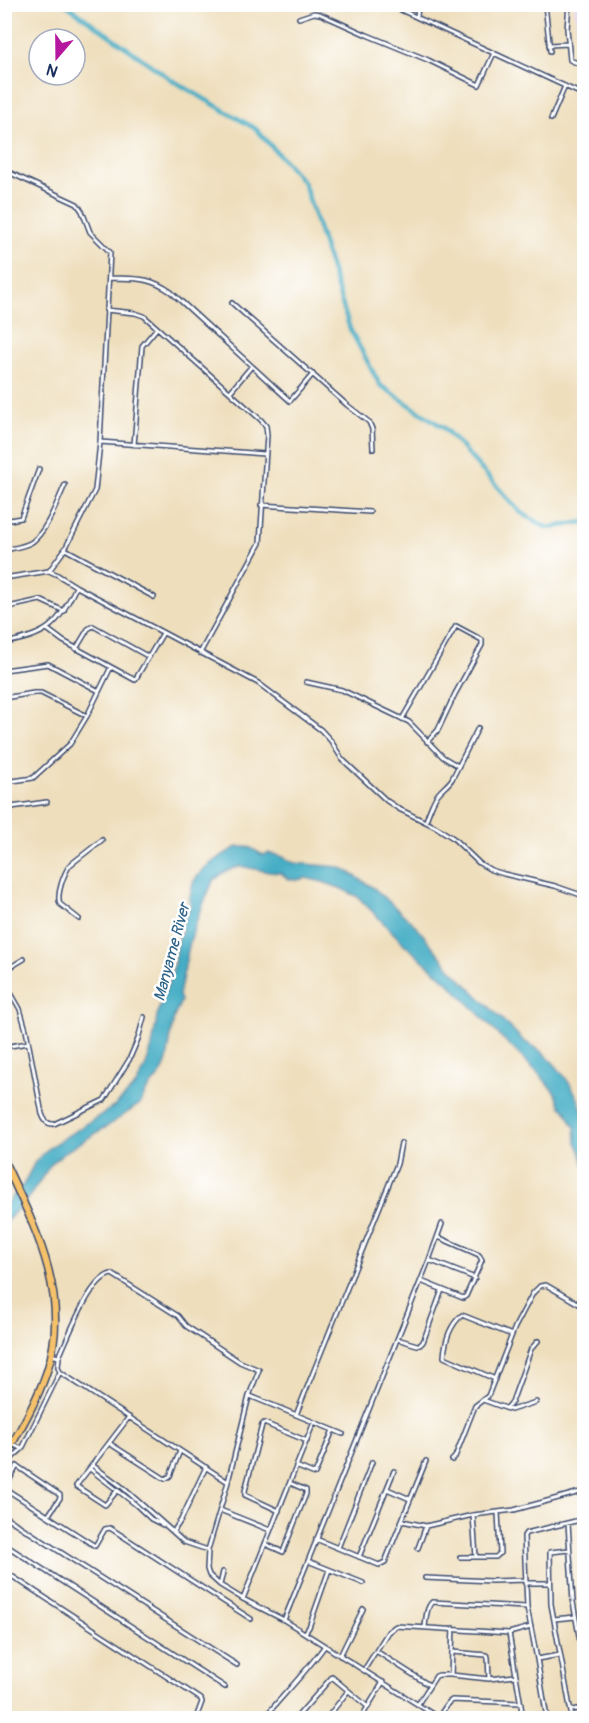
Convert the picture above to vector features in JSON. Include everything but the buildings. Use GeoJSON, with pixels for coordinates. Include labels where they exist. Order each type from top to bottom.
{"type":"FeatureCollection","features":[{"type":"Feature","properties":{"kind":"main road"},"geometry":{"type":"LineString","coordinates":[[4,1161],[42,1245],[52,1281],[55,1311],[54,1343],[44,1381],[4,1458]]}},
{"type":"Feature","properties":{"kind":"street"},"geometry":{"type":"LineString","coordinates":[[388,4],[585,95]]}},
{"type":"Feature","properties":{"kind":"street"},"geometry":{"type":"LineString","coordinates":[[417,17],[418,4]]}},
{"type":"Feature","properties":{"kind":"street"},"geometry":{"type":"LineString","coordinates":[[545,4],[550,51]]}},
{"type":"Feature","properties":{"kind":"street"},"geometry":{"type":"LineString","coordinates":[[569,4],[567,29],[570,60],[585,66]]}},
{"type":"Feature","properties":{"kind":"street"},"geometry":{"type":"LineString","coordinates":[[299,18],[314,13],[320,14],[428,60],[479,86],[494,53]]}},
{"type":"Feature","properties":{"kind":"street"},"geometry":{"type":"LineString","coordinates":[[549,45],[568,44]]}},
{"type":"Feature","properties":{"kind":"street"},"geometry":{"type":"LineString","coordinates":[[551,119],[565,86]]}},
{"type":"Feature","properties":{"kind":"street"},"geometry":{"type":"LineString","coordinates":[[4,170],[77,204],[90,232],[110,252],[100,442],[93,494],[65,549],[49,572]]}},
{"type":"Feature","properties":{"kind":"street"},"geometry":{"type":"LineString","coordinates":[[109,278],[144,279],[171,292],[290,401],[313,374]]}},
{"type":"Feature","properties":{"kind":"street"},"geometry":{"type":"LineString","coordinates":[[232,303],[369,422],[372,429],[373,449]]}},
{"type":"Feature","properties":{"kind":"street"},"geometry":{"type":"LineString","coordinates":[[106,310],[138,313],[144,316],[264,423],[267,430],[260,543],[200,653]]}},
{"type":"Feature","properties":{"kind":"street"},"geometry":{"type":"LineString","coordinates":[[134,445],[141,350],[143,343],[157,328]]}},
{"type":"Feature","properties":{"kind":"street"},"geometry":{"type":"LineString","coordinates":[[230,392],[252,367]]}},
{"type":"Feature","properties":{"kind":"street"},"geometry":{"type":"LineString","coordinates":[[100,442],[265,454]]}},
{"type":"Feature","properties":{"kind":"street"},"geometry":{"type":"LineString","coordinates":[[4,521],[21,518],[39,469]]}},
{"type":"Feature","properties":{"kind":"street"},"geometry":{"type":"LineString","coordinates":[[4,550],[32,542],[43,530],[65,485]]}},
{"type":"Feature","properties":{"kind":"street"},"geometry":{"type":"LineString","coordinates":[[261,505],[370,512]]}},
{"type":"Feature","properties":{"kind":"street"},"geometry":{"type":"LineString","coordinates":[[65,549],[154,597]]}},
{"type":"Feature","properties":{"kind":"street"},"geometry":{"type":"LineString","coordinates":[[4,578],[49,572],[56,574],[258,683],[321,730],[342,759],[381,796],[399,809],[426,821],[453,838],[479,863],[491,870],[585,896]]}},
{"type":"Feature","properties":{"kind":"street"},"geometry":{"type":"LineString","coordinates":[[4,643],[30,638],[47,629],[64,611],[77,586]]}},
{"type":"Feature","properties":{"kind":"street"},"geometry":{"type":"LineString","coordinates":[[4,608],[40,600],[64,611]]}},
{"type":"Feature","properties":{"kind":"street"},"geometry":{"type":"LineString","coordinates":[[76,649],[88,629],[93,626],[149,657]]}},
{"type":"Feature","properties":{"kind":"street"},"geometry":{"type":"LineString","coordinates":[[402,719],[456,626],[482,640],[482,645],[454,694],[438,730],[427,742]]}},
{"type":"Feature","properties":{"kind":"street"},"geometry":{"type":"LineString","coordinates":[[47,629],[76,649],[135,680],[163,633]]}},
{"type":"Feature","properties":{"kind":"street"},"geometry":{"type":"LineString","coordinates":[[4,670],[46,664],[99,691]]}},
{"type":"Feature","properties":{"kind":"street"},"geometry":{"type":"LineString","coordinates":[[6,782],[33,778],[70,744],[87,716],[111,667]]}},
{"type":"Feature","properties":{"kind":"street"},"geometry":{"type":"LineString","coordinates":[[306,682],[342,690],[409,722],[443,757],[458,766]]}},
{"type":"Feature","properties":{"kind":"street"},"geometry":{"type":"LineString","coordinates":[[4,698],[41,693],[87,716]]}},
{"type":"Feature","properties":{"kind":"street"},"geometry":{"type":"LineString","coordinates":[[426,821],[437,795],[446,787],[478,728]]}},
{"type":"Feature","properties":{"kind":"street"},"geometry":{"type":"LineString","coordinates":[[4,774],[11,807]]}},
{"type":"Feature","properties":{"kind":"street"},"geometry":{"type":"LineString","coordinates":[[4,808],[47,802]]}},
{"type":"Feature","properties":{"kind":"street"},"geometry":{"type":"LineString","coordinates":[[79,920],[60,904],[58,895],[66,870],[102,840]]}},
{"type":"Feature","properties":{"kind":"street"},"geometry":{"type":"LineString","coordinates":[[4,971],[24,959]]}},
{"type":"Feature","properties":{"kind":"street"},"geometry":{"type":"LineString","coordinates":[[4,981],[20,1010],[26,1030],[43,1117],[47,1122],[54,1124],[104,1100],[129,1060],[144,1017]]}},
{"type":"Feature","properties":{"kind":"street"},"geometry":{"type":"LineString","coordinates":[[4,1047],[28,1043]]}},
{"type":"Feature","properties":{"kind":"street"},"geometry":{"type":"LineString","coordinates":[[296,1415],[397,1164],[401,1143]]}},
{"type":"Feature","properties":{"kind":"street"},"geometry":{"type":"LineString","coordinates":[[284,1620],[442,1224]]}},
{"type":"Feature","properties":{"kind":"street"},"geometry":{"type":"LineString","coordinates":[[421,1281],[463,1298],[482,1260],[479,1255],[438,1237]]}},
{"type":"Feature","properties":{"kind":"street"},"geometry":{"type":"LineString","coordinates":[[429,1260],[475,1278]]}},
{"type":"Feature","properties":{"kind":"street"},"geometry":{"type":"LineString","coordinates":[[228,1482],[60,1372],[59,1357],[85,1300],[104,1276],[112,1274],[178,1316],[183,1324],[240,1362],[259,1370],[249,1396],[228,1482],[208,1550],[209,1575],[220,1585],[284,1620],[438,1718],[447,1703],[452,1700],[521,1703]]}},
{"type":"Feature","properties":{"kind":"street"},"geometry":{"type":"LineString","coordinates":[[452,1460],[475,1406],[488,1396],[512,1335],[533,1293],[540,1286],[546,1285],[585,1307]]}},
{"type":"Feature","properties":{"kind":"street"},"geometry":{"type":"LineString","coordinates":[[397,1339],[417,1345],[423,1342],[442,1290]]}},
{"type":"Feature","properties":{"kind":"street"},"geometry":{"type":"LineString","coordinates":[[495,1379],[450,1361],[444,1357],[445,1346],[455,1321],[462,1316],[512,1335]]}},
{"type":"Feature","properties":{"kind":"street"},"geometry":{"type":"LineString","coordinates":[[507,1408],[512,1402],[531,1349],[538,1341]]}},
{"type":"Feature","properties":{"kind":"street"},"geometry":{"type":"LineString","coordinates":[[51,1355],[59,1357]]}},
{"type":"Feature","properties":{"kind":"street"},"geometry":{"type":"LineString","coordinates":[[4,1473],[13,1457],[22,1449],[60,1372]]}},
{"type":"Feature","properties":{"kind":"street"},"geometry":{"type":"LineString","coordinates":[[249,1396],[343,1434]]}},
{"type":"Feature","properties":{"kind":"street"},"geometry":{"type":"LineString","coordinates":[[483,1400],[513,1410],[536,1402]]}},
{"type":"Feature","properties":{"kind":"street"},"geometry":{"type":"LineString","coordinates":[[117,1491],[105,1505],[76,1486],[129,1417]]}},
{"type":"Feature","properties":{"kind":"street"},"geometry":{"type":"LineString","coordinates":[[243,1599],[314,1422]]}},
{"type":"Feature","properties":{"kind":"street"},"geometry":{"type":"LineString","coordinates":[[279,1511],[245,1495],[244,1491],[262,1425],[264,1423],[307,1441]]}},
{"type":"Feature","properties":{"kind":"street"},"geometry":{"type":"LineString","coordinates":[[296,1466],[315,1473],[333,1430]]}},
{"type":"Feature","properties":{"kind":"street"},"geometry":{"type":"LineString","coordinates":[[108,1443],[165,1479],[170,1476],[180,1451]]}},
{"type":"Feature","properties":{"kind":"street"},"geometry":{"type":"LineString","coordinates":[[12,1444],[22,1449]]}},
{"type":"Feature","properties":{"kind":"street"},"geometry":{"type":"LineString","coordinates":[[316,1539],[379,1565],[385,1562],[426,1461]]}},
{"type":"Feature","properties":{"kind":"street"},"geometry":{"type":"LineString","coordinates":[[338,1548],[372,1462]]}},
{"type":"Feature","properties":{"kind":"street"},"geometry":{"type":"LineString","coordinates":[[48,1515],[60,1495],[17,1466],[4,1488],[95,1546],[106,1528],[110,1528],[251,1619]]}},
{"type":"Feature","properties":{"kind":"street"},"geometry":{"type":"LineString","coordinates":[[91,1467],[154,1521],[165,1525]]}},
{"type":"Feature","properties":{"kind":"street"},"geometry":{"type":"LineString","coordinates":[[91,1467],[121,1486],[184,1542],[208,1550]]}},
{"type":"Feature","properties":{"kind":"street"},"geometry":{"type":"LineString","coordinates":[[173,1532],[206,1467]]}},
{"type":"Feature","properties":{"kind":"street"},"geometry":{"type":"LineString","coordinates":[[359,1557],[394,1472]]}},
{"type":"Feature","properties":{"kind":"street"},"geometry":{"type":"LineString","coordinates":[[265,1544],[283,1552],[306,1494],[306,1490],[290,1483]]}},
{"type":"Feature","properties":{"kind":"street"},"geometry":{"type":"LineString","coordinates":[[387,1489],[410,1499]]}},
{"type":"Feature","properties":{"kind":"street"},"geometry":{"type":"LineString","coordinates":[[402,1521],[426,1526],[473,1515],[514,1510],[585,1491]]}},
{"type":"Feature","properties":{"kind":"street"},"geometry":{"type":"LineString","coordinates":[[220,1510],[270,1530]]}},
{"type":"Feature","properties":{"kind":"street"},"geometry":{"type":"LineString","coordinates":[[460,1557],[496,1557],[500,1553],[498,1512]]}},
{"type":"Feature","properties":{"kind":"street"},"geometry":{"type":"LineString","coordinates":[[473,1515],[476,1557]]}},
{"type":"Feature","properties":{"kind":"street"},"geometry":{"type":"LineString","coordinates":[[4,1516],[237,1665]]}},
{"type":"Feature","properties":{"kind":"street"},"geometry":{"type":"LineString","coordinates":[[547,1719],[527,1607],[525,1534],[585,1519]]}},
{"type":"Feature","properties":{"kind":"street"},"geometry":{"type":"LineString","coordinates":[[568,1523],[575,1617],[585,1664]]}},
{"type":"Feature","properties":{"kind":"street"},"geometry":{"type":"LineString","coordinates":[[418,1548],[426,1526]]}},
{"type":"Feature","properties":{"kind":"street"},"geometry":{"type":"LineString","coordinates":[[4,1544],[225,1687]]}},
{"type":"Feature","properties":{"kind":"street"},"geometry":{"type":"LineString","coordinates":[[569,1550],[550,1552],[549,1582],[572,1719]]}},
{"type":"Feature","properties":{"kind":"street"},"geometry":{"type":"LineString","coordinates":[[308,1561],[363,1582]]}},
{"type":"Feature","properties":{"kind":"street"},"geometry":{"type":"LineString","coordinates":[[305,1633],[309,1628],[329,1570]]}},
{"type":"Feature","properties":{"kind":"street"},"geometry":{"type":"LineString","coordinates":[[4,1571],[201,1699],[196,1719]]}},
{"type":"Feature","properties":{"kind":"street"},"geometry":{"type":"LineString","coordinates":[[220,1585],[224,1572]]}},
{"type":"Feature","properties":{"kind":"street"},"geometry":{"type":"LineString","coordinates":[[425,1578],[549,1582]]}},
{"type":"Feature","properties":{"kind":"street"},"geometry":{"type":"LineString","coordinates":[[425,1627],[427,1612],[432,1602],[527,1607]]}},
{"type":"Feature","properties":{"kind":"street"},"geometry":{"type":"LineString","coordinates":[[340,1656],[363,1609]]}},
{"type":"Feature","properties":{"kind":"street"},"geometry":{"type":"LineString","coordinates":[[554,1619],[575,1617]]}},
{"type":"Feature","properties":{"kind":"street"},"geometry":{"type":"LineString","coordinates":[[364,1670],[393,1626],[509,1633],[531,1627]]}},
{"type":"Feature","properties":{"kind":"street"},"geometry":{"type":"LineString","coordinates":[[451,1675],[453,1628]]}},
{"type":"Feature","properties":{"kind":"street"},"geometry":{"type":"LineString","coordinates":[[509,1633],[523,1719]]}},
{"type":"Feature","properties":{"kind":"street"},"geometry":{"type":"LineString","coordinates":[[265,1718],[325,1646]]}},
{"type":"Feature","properties":{"kind":"street"},"geometry":{"type":"LineString","coordinates":[[376,1651],[429,1685]]}},
{"type":"Feature","properties":{"kind":"street"},"geometry":{"type":"LineString","coordinates":[[453,1652],[486,1655],[489,1679]]}},
{"type":"Feature","properties":{"kind":"street"},"geometry":{"type":"LineString","coordinates":[[537,1659],[560,1655]]}},
{"type":"Feature","properties":{"kind":"street"},"geometry":{"type":"LineString","coordinates":[[418,1704],[434,1678],[439,1675],[489,1679],[515,1676]]}},
{"type":"Feature","properties":{"kind":"street"},"geometry":{"type":"LineString","coordinates":[[296,1719],[330,1678],[334,1678],[368,1707]]}},
{"type":"Feature","properties":{"kind":"street"},"geometry":{"type":"LineString","coordinates":[[361,1719],[383,1682]]}},
{"type":"Feature","properties":{"kind":"street"},"geometry":{"type":"LineString","coordinates":[[327,1719],[348,1691]]}},
{"type":"Feature","properties":{"kind":"street"},"geometry":{"type":"LineString","coordinates":[[571,1710],[585,1708]]}},
{"type":"Feature","properties":{"kind":"shaded area"},"geometry":{"type":"Polygon","coordinates":[[[574,5],[584,5],[584,35],[578,36],[574,5]]]}},
{"type":"Feature","properties":{"kind":"water"},"geometry":{"type":"Polygon","coordinates":[[[237,847],[249,847],[263,855],[268,853],[281,856],[294,863],[339,867],[374,888],[415,925],[452,970],[525,1042],[535,1047],[554,1063],[570,1085],[577,1096],[584,1118],[584,1166],[576,1142],[575,1127],[566,1110],[561,1107],[556,1094],[448,982],[406,946],[358,897],[323,882],[306,878],[288,879],[281,873],[240,866],[225,872],[213,881],[199,914],[190,941],[179,995],[181,1001],[174,1017],[163,1071],[146,1092],[140,1104],[65,1152],[51,1164],[27,1200],[10,1217],[5,1226],[5,1205],[23,1185],[35,1162],[51,1146],[115,1106],[136,1085],[152,1047],[158,1011],[172,973],[182,932],[181,926],[191,903],[189,901],[193,883],[219,857],[237,847]]]}},
{"type":"Feature","properties":{"kind":"waterway"},"geometry":{"type":"LineString","coordinates":[[65,4],[172,80],[256,129],[304,183],[350,329],[380,385],[444,428],[520,512],[547,528],[584,522]]}},
{"type":"Feature","properties":{"kind":"water label","name":"Manyame River"},"geometry":{"type":"Point","coordinates":[171,952]}}]}
